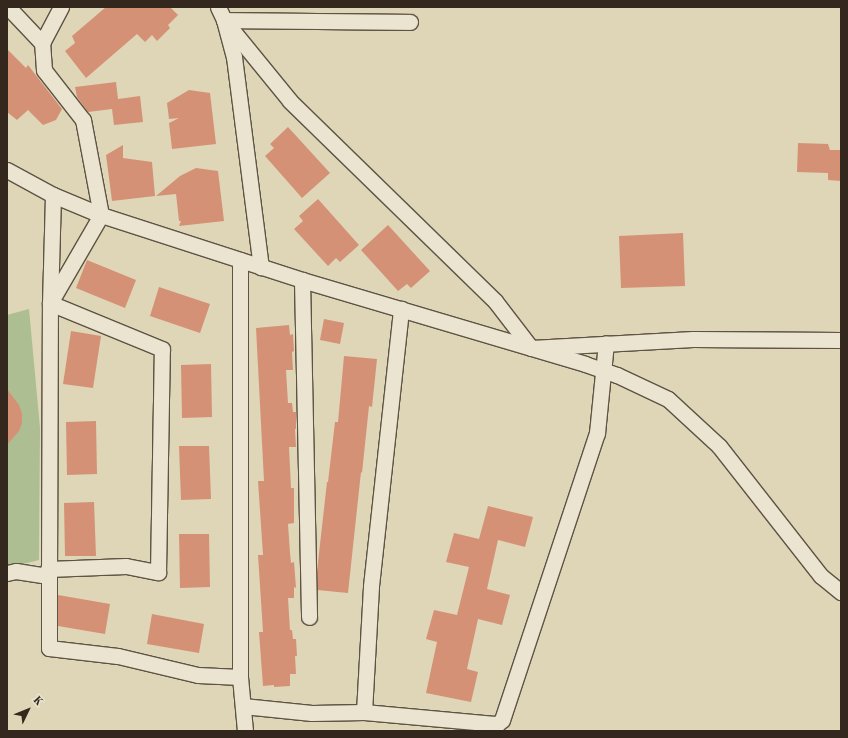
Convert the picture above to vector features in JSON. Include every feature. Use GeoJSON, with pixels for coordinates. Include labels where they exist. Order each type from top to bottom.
{"type":"FeatureCollection","features":[{"type":"Feature","properties":{"kind":"street"},"geometry":{"type":"LineString","coordinates":[[8,7],[42,42]]}},
{"type":"Feature","properties":{"kind":"street"},"geometry":{"type":"LineString","coordinates":[[50,303],[101,215],[83,120],[44,70],[42,42],[62,7]]}},
{"type":"Feature","properties":{"kind":"street"},"geometry":{"type":"LineString","coordinates":[[221,14],[410,22]]}},
{"type":"Feature","properties":{"kind":"street"},"geometry":{"type":"LineString","coordinates":[[221,14],[234,57],[261,267]]}},
{"type":"Feature","properties":{"kind":"street"},"geometry":{"type":"LineString","coordinates":[[221,14],[290,101],[495,300],[531,348]]}},
{"type":"Feature","properties":{"kind":"street"},"geometry":{"type":"LineString","coordinates":[[7,170],[53,195],[101,215],[302,280],[602,370],[668,399],[720,446],[821,576],[841,592]]}},
{"type":"Feature","properties":{"kind":"street"},"geometry":{"type":"LineString","coordinates":[[53,195],[50,303],[48,573],[49,648],[118,656],[198,675],[240,677]]}},
{"type":"Feature","properties":{"kind":"street"},"geometry":{"type":"LineString","coordinates":[[240,260],[240,677],[245,731]]}},
{"type":"Feature","properties":{"kind":"street"},"geometry":{"type":"LineString","coordinates":[[302,280],[309,617]]}},
{"type":"Feature","properties":{"kind":"street"},"geometry":{"type":"LineString","coordinates":[[7,573],[16,571],[48,573],[126,566],[158,572],[162,349],[50,303]]}},
{"type":"Feature","properties":{"kind":"street"},"geometry":{"type":"LineString","coordinates":[[364,712],[372,586],[401,309]]}},
{"type":"Feature","properties":{"kind":"street"},"geometry":{"type":"LineString","coordinates":[[531,348],[693,338],[841,340]]}},
{"type":"Feature","properties":{"kind":"street"},"geometry":{"type":"LineString","coordinates":[[243,706],[312,714],[364,712],[497,724],[502,720],[597,433],[602,370],[606,343]]}},
{"type":"Feature","properties":{"kind":"green space"},"geometry":{"type":"Polygon","coordinates":[[[29,309],[40,428],[39,560],[7,568],[7,315],[29,309]]]}},
{"type":"Feature","properties":{"kind":"building"},"geometry":{"type":"Polygon","coordinates":[[[106,7],[170,7],[178,15],[168,25],[170,28],[157,41],[152,35],[145,42],[137,34],[86,78],[65,51],[75,43],[72,36],[106,7]]]}},
{"type":"Feature","properties":{"kind":"building"},"geometry":{"type":"Polygon","coordinates":[[[7,49],[26,68],[28,65],[62,109],[56,120],[43,125],[28,110],[17,120],[7,112],[7,49]]]}},
{"type":"Feature","properties":{"kind":"building"},"geometry":{"type":"Polygon","coordinates":[[[116,82],[118,99],[140,96],[143,122],[114,125],[112,109],[88,112],[77,97],[75,87],[116,82]]]}},
{"type":"Feature","properties":{"kind":"building"},"geometry":{"type":"Polygon","coordinates":[[[189,90],[210,93],[216,144],[172,149],[169,123],[179,118],[169,119],[167,103],[189,90]]]}},
{"type":"Feature","properties":{"kind":"building"},"geometry":{"type":"Polygon","coordinates":[[[288,127],[330,173],[302,198],[265,156],[274,148],[270,144],[288,127]]]}},
{"type":"Feature","properties":{"kind":"building"},"geometry":{"type":"Polygon","coordinates":[[[798,143],[828,144],[830,150],[841,150],[841,181],[828,180],[828,173],[797,172],[798,143]]]}},
{"type":"Feature","properties":{"kind":"building"},"geometry":{"type":"Polygon","coordinates":[[[123,145],[123,158],[152,162],[155,196],[112,201],[106,155],[123,145]]]}},
{"type":"Feature","properties":{"kind":"building"},"geometry":{"type":"Polygon","coordinates":[[[196,168],[218,171],[224,221],[179,226],[181,221],[179,221],[176,194],[156,196],[180,176],[196,168]]]}},
{"type":"Feature","properties":{"kind":"building"},"geometry":{"type":"Polygon","coordinates":[[[318,199],[359,245],[340,262],[336,258],[328,266],[294,229],[303,221],[299,216],[318,199]]]}},
{"type":"Feature","properties":{"kind":"building"},"geometry":{"type":"Polygon","coordinates":[[[388,225],[430,271],[411,288],[407,284],[398,291],[361,250],[388,225]]]}},
{"type":"Feature","properties":{"kind":"building"},"geometry":{"type":"Polygon","coordinates":[[[683,233],[685,286],[621,288],[619,236],[683,233]]]}},
{"type":"Feature","properties":{"kind":"building"},"geometry":{"type":"Polygon","coordinates":[[[87,260],[136,280],[125,308],[76,288],[87,260]]]}},
{"type":"Feature","properties":{"kind":"building"},"geometry":{"type":"Polygon","coordinates":[[[159,287],[210,304],[200,333],[150,316],[159,287]]]}},
{"type":"Feature","properties":{"kind":"building"},"geometry":{"type":"Polygon","coordinates":[[[324,319],[344,323],[340,344],[320,340],[324,319]]]}},
{"type":"Feature","properties":{"kind":"building"},"geometry":{"type":"Polygon","coordinates":[[[289,325],[290,335],[293,334],[293,370],[286,370],[288,403],[292,403],[293,412],[296,412],[296,447],[289,447],[291,488],[294,488],[294,523],[288,524],[291,563],[294,562],[296,588],[294,587],[294,598],[288,598],[290,630],[292,630],[293,639],[296,639],[297,656],[295,656],[296,674],[290,674],[290,686],[274,687],[274,685],[263,686],[259,632],[263,632],[258,555],[263,555],[258,481],[264,481],[256,328],[289,325]]]}},
{"type":"Feature","properties":{"kind":"building"},"geometry":{"type":"Polygon","coordinates":[[[71,331],[101,336],[93,388],[63,384],[71,331]]]}},
{"type":"Feature","properties":{"kind":"building"},"geometry":{"type":"Polygon","coordinates":[[[344,356],[377,359],[372,407],[369,406],[348,593],[317,590],[317,571],[327,482],[335,422],[338,422],[344,356]]]}},
{"type":"Feature","properties":{"kind":"building"},"geometry":{"type":"Polygon","coordinates":[[[211,364],[212,417],[182,418],[181,365],[211,364]]]}},
{"type":"Feature","properties":{"kind":"building"},"geometry":{"type":"Polygon","coordinates":[[[7,389],[19,405],[22,414],[22,423],[19,431],[7,445],[7,389]]]}},
{"type":"Feature","properties":{"kind":"building"},"geometry":{"type":"Polygon","coordinates":[[[96,421],[97,474],[67,475],[66,422],[96,421]]]}},
{"type":"Feature","properties":{"kind":"building"},"geometry":{"type":"Polygon","coordinates":[[[179,446],[209,446],[211,499],[181,500],[179,446]]]}},
{"type":"Feature","properties":{"kind":"building"},"geometry":{"type":"Polygon","coordinates":[[[94,502],[96,556],[65,556],[64,503],[94,502]]]}},
{"type":"Feature","properties":{"kind":"building"},"geometry":{"type":"Polygon","coordinates":[[[488,506],[533,517],[525,547],[498,540],[487,589],[510,595],[502,625],[478,619],[467,669],[478,672],[471,702],[426,693],[437,642],[426,639],[434,610],[457,615],[469,567],[446,562],[454,533],[479,539],[488,506]]]}},
{"type":"Feature","properties":{"kind":"building"},"geometry":{"type":"Polygon","coordinates":[[[179,534],[209,534],[210,587],[180,588],[179,534]]]}},
{"type":"Feature","properties":{"kind":"building"},"geometry":{"type":"Polygon","coordinates":[[[58,595],[110,604],[105,634],[58,626],[58,595]]]}},
{"type":"Feature","properties":{"kind":"building"},"geometry":{"type":"Polygon","coordinates":[[[152,614],[204,624],[199,653],[147,644],[152,614]]]}}]}
